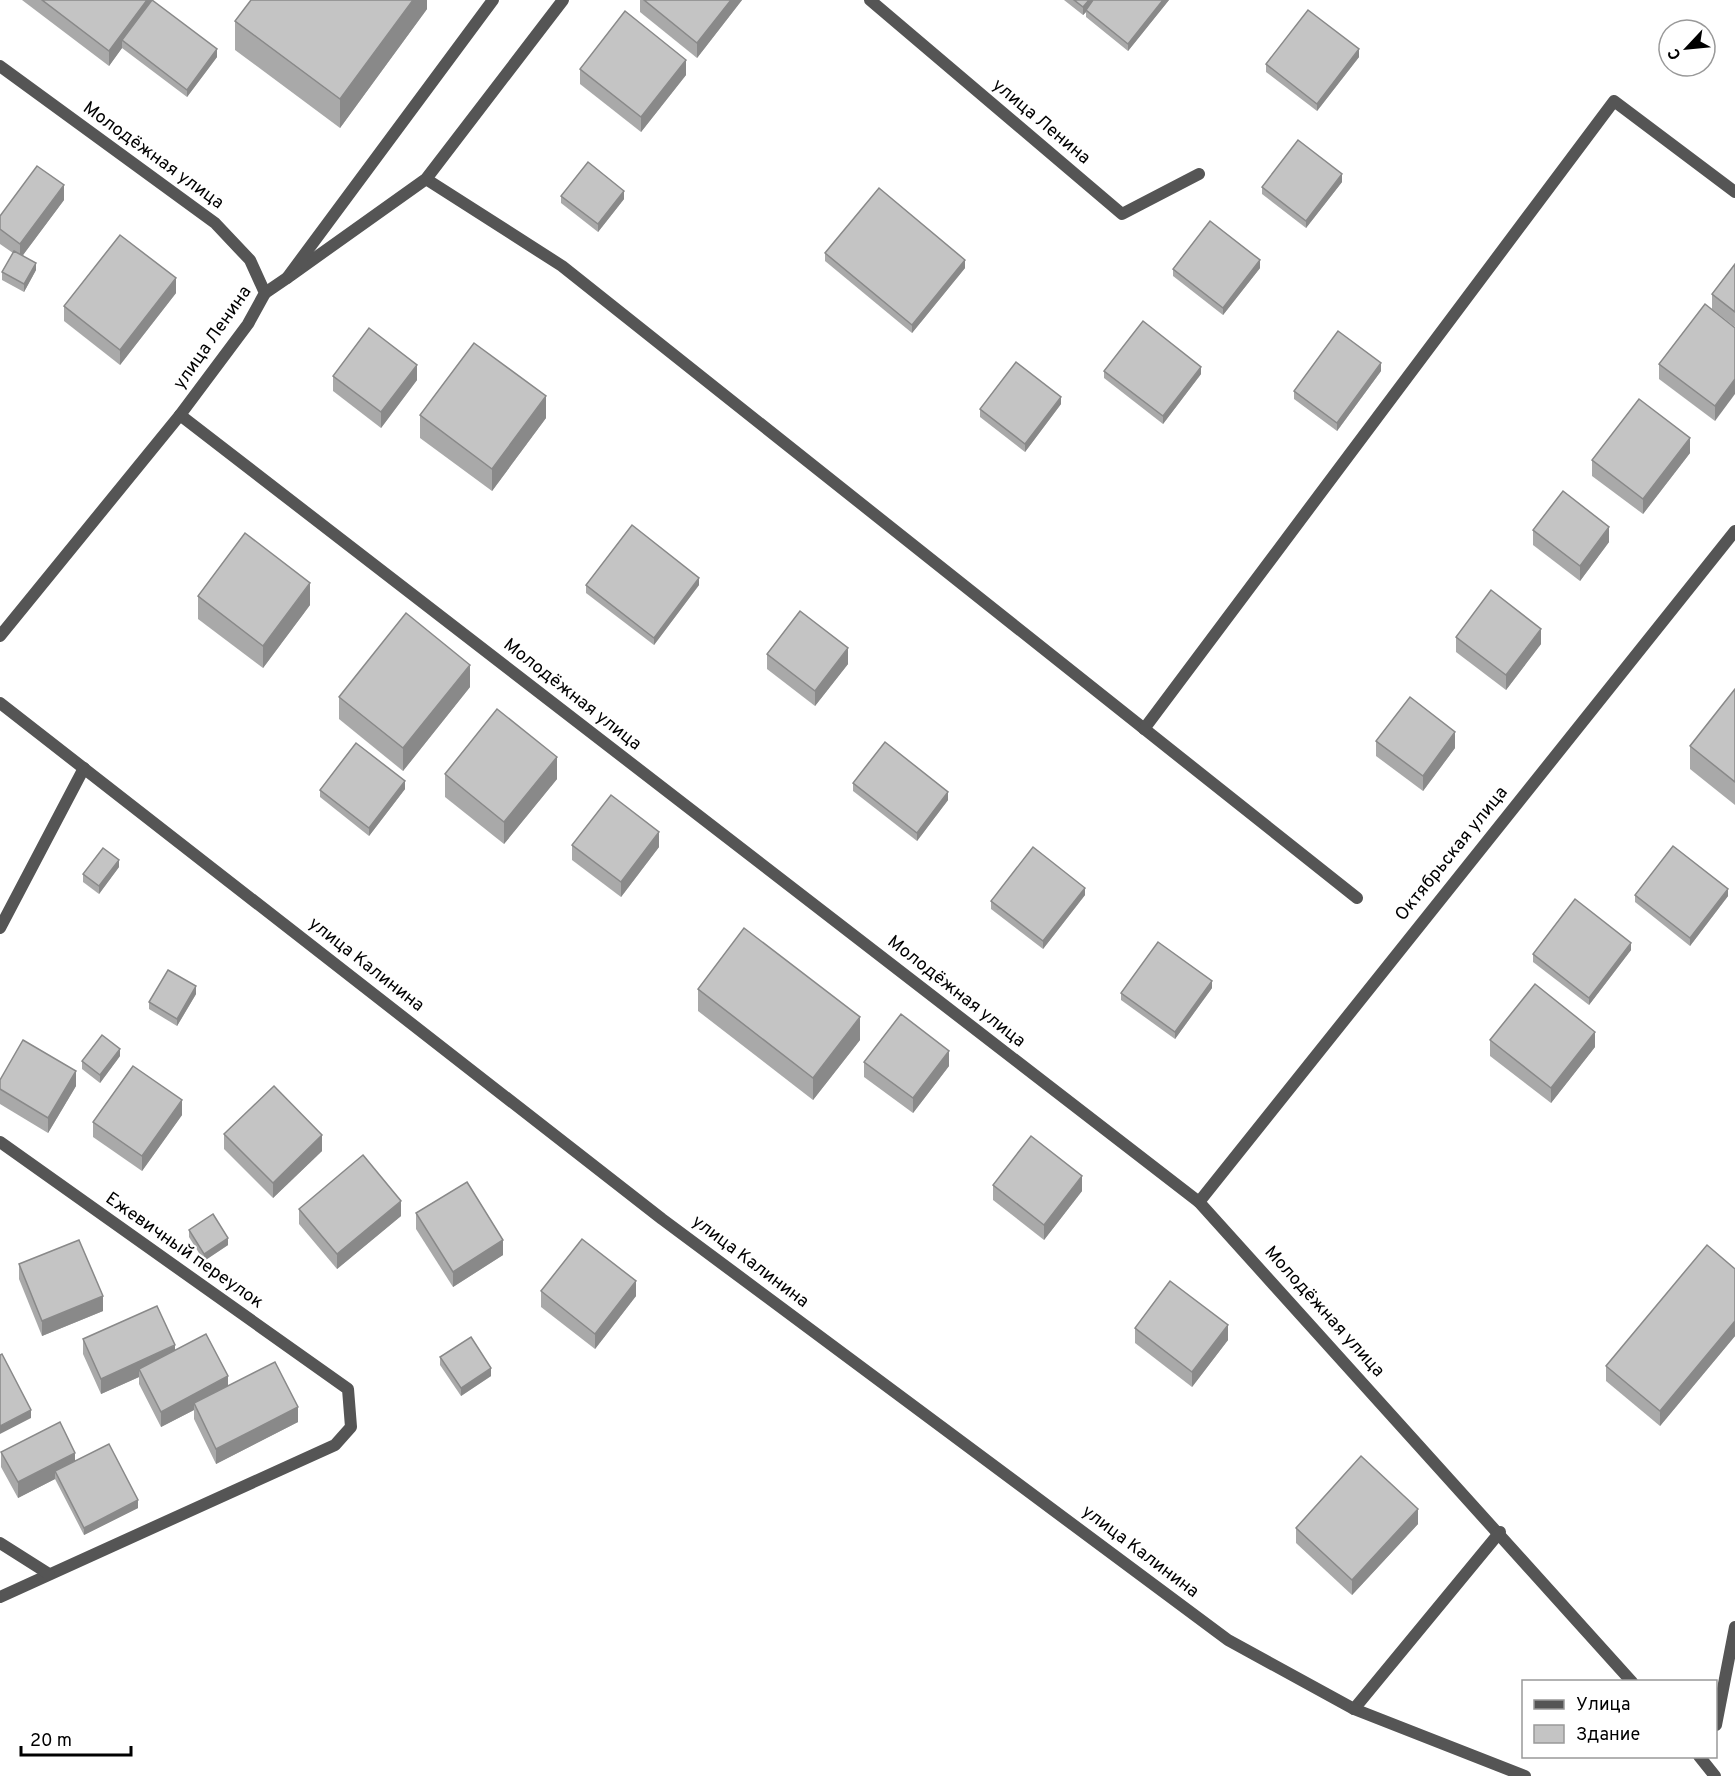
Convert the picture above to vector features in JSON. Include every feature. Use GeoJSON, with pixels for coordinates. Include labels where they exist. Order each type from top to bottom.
{"type":"FeatureCollection","features":[{"type":"Feature","properties":{"kind":"street","name":"улица Ленина"},"geometry":{"type":"LineString","coordinates":[[0,636],[180,416],[248,324],[265,293],[287,278],[493,0]]}},
{"type":"Feature","properties":{"kind":"street"},"geometry":{"type":"LineString","coordinates":[[287,278],[426,179],[563,0]]}},
{"type":"Feature","properties":{"kind":"street","name":"улица Ленина"},"geometry":{"type":"LineString","coordinates":[[870,0],[1122,214],[1199,174]]}},
{"type":"Feature","properties":{"kind":"street","name":"Молодёжная улица"},"geometry":{"type":"LineString","coordinates":[[0,66],[215,223],[250,260],[265,293]]}},
{"type":"Feature","properties":{"kind":"street"},"geometry":{"type":"LineString","coordinates":[[1144,729],[1614,100],[1735,192]]}},
{"type":"Feature","properties":{"kind":"street"},"geometry":{"type":"LineString","coordinates":[[426,179],[562,266],[1357,898]]}},
{"type":"Feature","properties":{"kind":"street","name":"Молодёжная улица"},"geometry":{"type":"LineString","coordinates":[[180,416],[1199,1202],[1500,1532],[1630,1680]]}},
{"type":"Feature","properties":{"kind":"street","name":"Октябрьская улица"},"geometry":{"type":"LineString","coordinates":[[1199,1202],[1735,531]]}},
{"type":"Feature","properties":{"kind":"street","name":"улица Калинина"},"geometry":{"type":"LineString","coordinates":[[0,703],[662,1218],[1218,1633],[1354,1709],[1525,1776]]}},
{"type":"Feature","properties":{"kind":"street"},"geometry":{"type":"LineString","coordinates":[[0,928],[84,768]]}},
{"type":"Feature","properties":{"kind":"street","name":"Ежевичный переулок"},"geometry":{"type":"LineString","coordinates":[[0,1142],[348,1389],[351,1427],[335,1445],[49,1574]]}},
{"type":"Feature","properties":{"kind":"street"},"geometry":{"type":"LineString","coordinates":[[1354,1709],[1500,1532]]}},
{"type":"Feature","properties":{"kind":"street"},"geometry":{"type":"LineString","coordinates":[[0,1543],[49,1574]]}},
{"type":"Feature","properties":{"kind":"street"},"geometry":{"type":"LineString","coordinates":[[0,1597],[49,1574]]}},
{"type":"Feature","properties":{"kind":"street"},"geometry":{"type":"LineString","coordinates":[[1717,1720],[1735,1627]]}},
{"type":"Feature","properties":{"kind":"building"},"geometry":{"type":"Polygon","coordinates":[[[42,0],[147,0],[109,51],[42,0]]]}},
{"type":"Feature","properties":{"kind":"building"},"geometry":{"type":"Polygon","coordinates":[[[152,0],[217,49],[187,90],[122,40],[152,0]]]}},
{"type":"Feature","properties":{"kind":"building"},"geometry":{"type":"Polygon","coordinates":[[[251,0],[413,0],[340,99],[235,21],[251,0]]]}},
{"type":"Feature","properties":{"kind":"building"},"geometry":{"type":"Polygon","coordinates":[[[644,0],[731,0],[697,43],[644,0]]]}},
{"type":"Feature","properties":{"kind":"building"},"geometry":{"type":"Polygon","coordinates":[[[1074,0],[1089,0],[1083,7],[1074,0]]]}},
{"type":"Feature","properties":{"kind":"building"},"geometry":{"type":"Polygon","coordinates":[[[1093,0],[1163,0],[1128,44],[1086,10],[1093,0]]]}},
{"type":"Feature","properties":{"kind":"building"},"geometry":{"type":"Polygon","coordinates":[[[1308,10],[1359,49],[1317,104],[1266,64],[1308,10]]]}},
{"type":"Feature","properties":{"kind":"building"},"geometry":{"type":"Polygon","coordinates":[[[625,11],[686,60],[641,117],[580,69],[625,11]]]}},
{"type":"Feature","properties":{"kind":"building"},"geometry":{"type":"Polygon","coordinates":[[[1298,140],[1342,174],[1306,221],[1262,187],[1298,140]]]}},
{"type":"Feature","properties":{"kind":"building"},"geometry":{"type":"Polygon","coordinates":[[[588,162],[624,191],[598,224],[561,196],[588,162]]]}},
{"type":"Feature","properties":{"kind":"building"},"geometry":{"type":"Polygon","coordinates":[[[37,166],[64,185],[20,244],[0,229],[0,216],[37,166]]]}},
{"type":"Feature","properties":{"kind":"building"},"geometry":{"type":"Polygon","coordinates":[[[879,188],[965,260],[912,325],[825,253],[879,188]]]}},
{"type":"Feature","properties":{"kind":"building"},"geometry":{"type":"Polygon","coordinates":[[[1210,221],[1260,260],[1223,308],[1173,269],[1210,221]]]}},
{"type":"Feature","properties":{"kind":"building"},"geometry":{"type":"Polygon","coordinates":[[[120,235],[176,278],[120,350],[64,306],[120,235]]]}},
{"type":"Feature","properties":{"kind":"building"},"geometry":{"type":"Polygon","coordinates":[[[14,251],[36,263],[24,284],[2,272],[14,251]]]}},
{"type":"Feature","properties":{"kind":"building"},"geometry":{"type":"Polygon","coordinates":[[[1735,264],[1735,312],[1712,294],[1735,264]]]}},
{"type":"Feature","properties":{"kind":"building"},"geometry":{"type":"Polygon","coordinates":[[[1705,304],[1735,328],[1735,379],[1715,406],[1659,364],[1705,304]]]}},
{"type":"Feature","properties":{"kind":"building"},"geometry":{"type":"Polygon","coordinates":[[[1143,321],[1201,367],[1163,416],[1104,371],[1143,321]]]}},
{"type":"Feature","properties":{"kind":"building"},"geometry":{"type":"Polygon","coordinates":[[[369,328],[417,365],[381,412],[333,376],[369,328]]]}},
{"type":"Feature","properties":{"kind":"building"},"geometry":{"type":"Polygon","coordinates":[[[1338,331],[1381,363],[1337,423],[1294,391],[1338,331]]]}},
{"type":"Feature","properties":{"kind":"building"},"geometry":{"type":"Polygon","coordinates":[[[474,343],[546,396],[492,469],[420,415],[474,343]]]}},
{"type":"Feature","properties":{"kind":"building"},"geometry":{"type":"Polygon","coordinates":[[[1016,362],[1061,397],[1025,444],[980,409],[1016,362]]]}},
{"type":"Feature","properties":{"kind":"building"},"geometry":{"type":"Polygon","coordinates":[[[1639,399],[1690,438],[1643,499],[1592,460],[1639,399]]]}},
{"type":"Feature","properties":{"kind":"building"},"geometry":{"type":"Polygon","coordinates":[[[1563,491],[1609,527],[1580,566],[1533,530],[1563,491]]]}},
{"type":"Feature","properties":{"kind":"building"},"geometry":{"type":"Polygon","coordinates":[[[632,525],[699,578],[654,638],[586,585],[632,525]]]}},
{"type":"Feature","properties":{"kind":"building"},"geometry":{"type":"Polygon","coordinates":[[[245,533],[310,583],[263,646],[198,596],[245,533]]]}},
{"type":"Feature","properties":{"kind":"building"},"geometry":{"type":"Polygon","coordinates":[[[1491,590],[1541,629],[1506,675],[1456,637],[1491,590]]]}},
{"type":"Feature","properties":{"kind":"building"},"geometry":{"type":"Polygon","coordinates":[[[800,611],[848,648],[815,691],[767,654],[800,611]]]}},
{"type":"Feature","properties":{"kind":"building"},"geometry":{"type":"Polygon","coordinates":[[[406,613],[470,665],[403,748],[339,697],[406,613]]]}},
{"type":"Feature","properties":{"kind":"building"},"geometry":{"type":"Polygon","coordinates":[[[1735,689],[1735,782],[1690,746],[1735,689]]]}},
{"type":"Feature","properties":{"kind":"building"},"geometry":{"type":"Polygon","coordinates":[[[1410,697],[1455,732],[1423,776],[1376,741],[1410,697]]]}},
{"type":"Feature","properties":{"kind":"building"},"geometry":{"type":"Polygon","coordinates":[[[497,709],[557,757],[504,822],[445,774],[497,709]]]}},
{"type":"Feature","properties":{"kind":"building"},"geometry":{"type":"Polygon","coordinates":[[[885,742],[948,792],[917,833],[853,783],[885,742]]]}},
{"type":"Feature","properties":{"kind":"building"},"geometry":{"type":"Polygon","coordinates":[[[356,743],[405,781],[369,828],[320,790],[356,743]]]}},
{"type":"Feature","properties":{"kind":"building"},"geometry":{"type":"Polygon","coordinates":[[[611,795],[659,832],[621,882],[572,845],[611,795]]]}},
{"type":"Feature","properties":{"kind":"building"},"geometry":{"type":"Polygon","coordinates":[[[1673,846],[1728,889],[1690,938],[1635,895],[1673,846]]]}},
{"type":"Feature","properties":{"kind":"building"},"geometry":{"type":"Polygon","coordinates":[[[1033,847],[1085,888],[1043,941],[991,901],[1033,847]]]}},
{"type":"Feature","properties":{"kind":"building"},"geometry":{"type":"Polygon","coordinates":[[[103,848],[119,860],[99,886],[83,874],[103,848]]]}},
{"type":"Feature","properties":{"kind":"building"},"geometry":{"type":"Polygon","coordinates":[[[1575,899],[1631,943],[1589,998],[1533,954],[1575,899]]]}},
{"type":"Feature","properties":{"kind":"building"},"geometry":{"type":"Polygon","coordinates":[[[744,928],[860,1017],[813,1078],[698,989],[744,928]]]}},
{"type":"Feature","properties":{"kind":"building"},"geometry":{"type":"Polygon","coordinates":[[[1158,942],[1212,981],[1175,1032],[1121,993],[1158,942]]]}},
{"type":"Feature","properties":{"kind":"building"},"geometry":{"type":"Polygon","coordinates":[[[168,970],[196,986],[177,1019],[149,1002],[168,970]]]}},
{"type":"Feature","properties":{"kind":"building"},"geometry":{"type":"Polygon","coordinates":[[[1535,984],[1595,1032],[1551,1088],[1490,1040],[1535,984]]]}},
{"type":"Feature","properties":{"kind":"building"},"geometry":{"type":"Polygon","coordinates":[[[901,1014],[949,1051],[913,1098],[864,1062],[901,1014]]]}},
{"type":"Feature","properties":{"kind":"building"},"geometry":{"type":"Polygon","coordinates":[[[102,1035],[120,1049],[100,1075],[82,1061],[102,1035]]]}},
{"type":"Feature","properties":{"kind":"building"},"geometry":{"type":"Polygon","coordinates":[[[23,1040],[76,1071],[48,1118],[0,1089],[0,1080],[23,1040]]]}},
{"type":"Feature","properties":{"kind":"building"},"geometry":{"type":"Polygon","coordinates":[[[133,1066],[182,1100],[142,1156],[93,1122],[133,1066]]]}},
{"type":"Feature","properties":{"kind":"building"},"geometry":{"type":"Polygon","coordinates":[[[274,1086],[322,1135],[273,1183],[224,1134],[274,1086]]]}},
{"type":"Feature","properties":{"kind":"building"},"geometry":{"type":"Polygon","coordinates":[[[1031,1136],[1082,1176],[1044,1225],[993,1185],[1031,1136]]]}},
{"type":"Feature","properties":{"kind":"building"},"geometry":{"type":"Polygon","coordinates":[[[363,1155],[401,1201],[337,1254],[299,1209],[363,1155]]]}},
{"type":"Feature","properties":{"kind":"building"},"geometry":{"type":"Polygon","coordinates":[[[467,1182],[503,1240],[453,1272],[416,1213],[467,1182]]]}},
{"type":"Feature","properties":{"kind":"building"},"geometry":{"type":"Polygon","coordinates":[[[213,1214],[228,1238],[204,1254],[189,1230],[213,1214]]]}},
{"type":"Feature","properties":{"kind":"building"},"geometry":{"type":"Polygon","coordinates":[[[582,1239],[636,1281],[595,1334],[541,1291],[582,1239]]]}},
{"type":"Feature","properties":{"kind":"building"},"geometry":{"type":"Polygon","coordinates":[[[79,1240],[103,1296],[42,1321],[19,1264],[79,1240]]]}},
{"type":"Feature","properties":{"kind":"building"},"geometry":{"type":"Polygon","coordinates":[[[1707,1245],[1735,1269],[1735,1321],[1660,1411],[1606,1366],[1707,1245]]]}},
{"type":"Feature","properties":{"kind":"building"},"geometry":{"type":"Polygon","coordinates":[[[1170,1281],[1228,1325],[1192,1372],[1135,1328],[1170,1281]]]}},
{"type":"Feature","properties":{"kind":"building"},"geometry":{"type":"Polygon","coordinates":[[[157,1306],[175,1345],[101,1379],[83,1339],[157,1306]]]}},
{"type":"Feature","properties":{"kind":"building"},"geometry":{"type":"Polygon","coordinates":[[[206,1334],[228,1376],[161,1412],[139,1369],[206,1334]]]}},
{"type":"Feature","properties":{"kind":"building"},"geometry":{"type":"Polygon","coordinates":[[[471,1337],[491,1368],[461,1388],[440,1357],[471,1337]]]}},
{"type":"Feature","properties":{"kind":"building"},"geometry":{"type":"Polygon","coordinates":[[[2,1354],[31,1410],[0,1426],[0,1355],[2,1354]]]}},
{"type":"Feature","properties":{"kind":"building"},"geometry":{"type":"Polygon","coordinates":[[[275,1362],[298,1407],[216,1449],[194,1403],[275,1362]]]}},
{"type":"Feature","properties":{"kind":"building"},"geometry":{"type":"Polygon","coordinates":[[[60,1422],[75,1453],[18,1482],[1,1452],[60,1422]]]}},
{"type":"Feature","properties":{"kind":"building"},"geometry":{"type":"Polygon","coordinates":[[[109,1444],[138,1500],[84,1528],[55,1471],[109,1444]]]}},
{"type":"Feature","properties":{"kind":"building"},"geometry":{"type":"Polygon","coordinates":[[[1361,1456],[1418,1509],[1352,1580],[1296,1528],[1361,1456]]]}}]}
